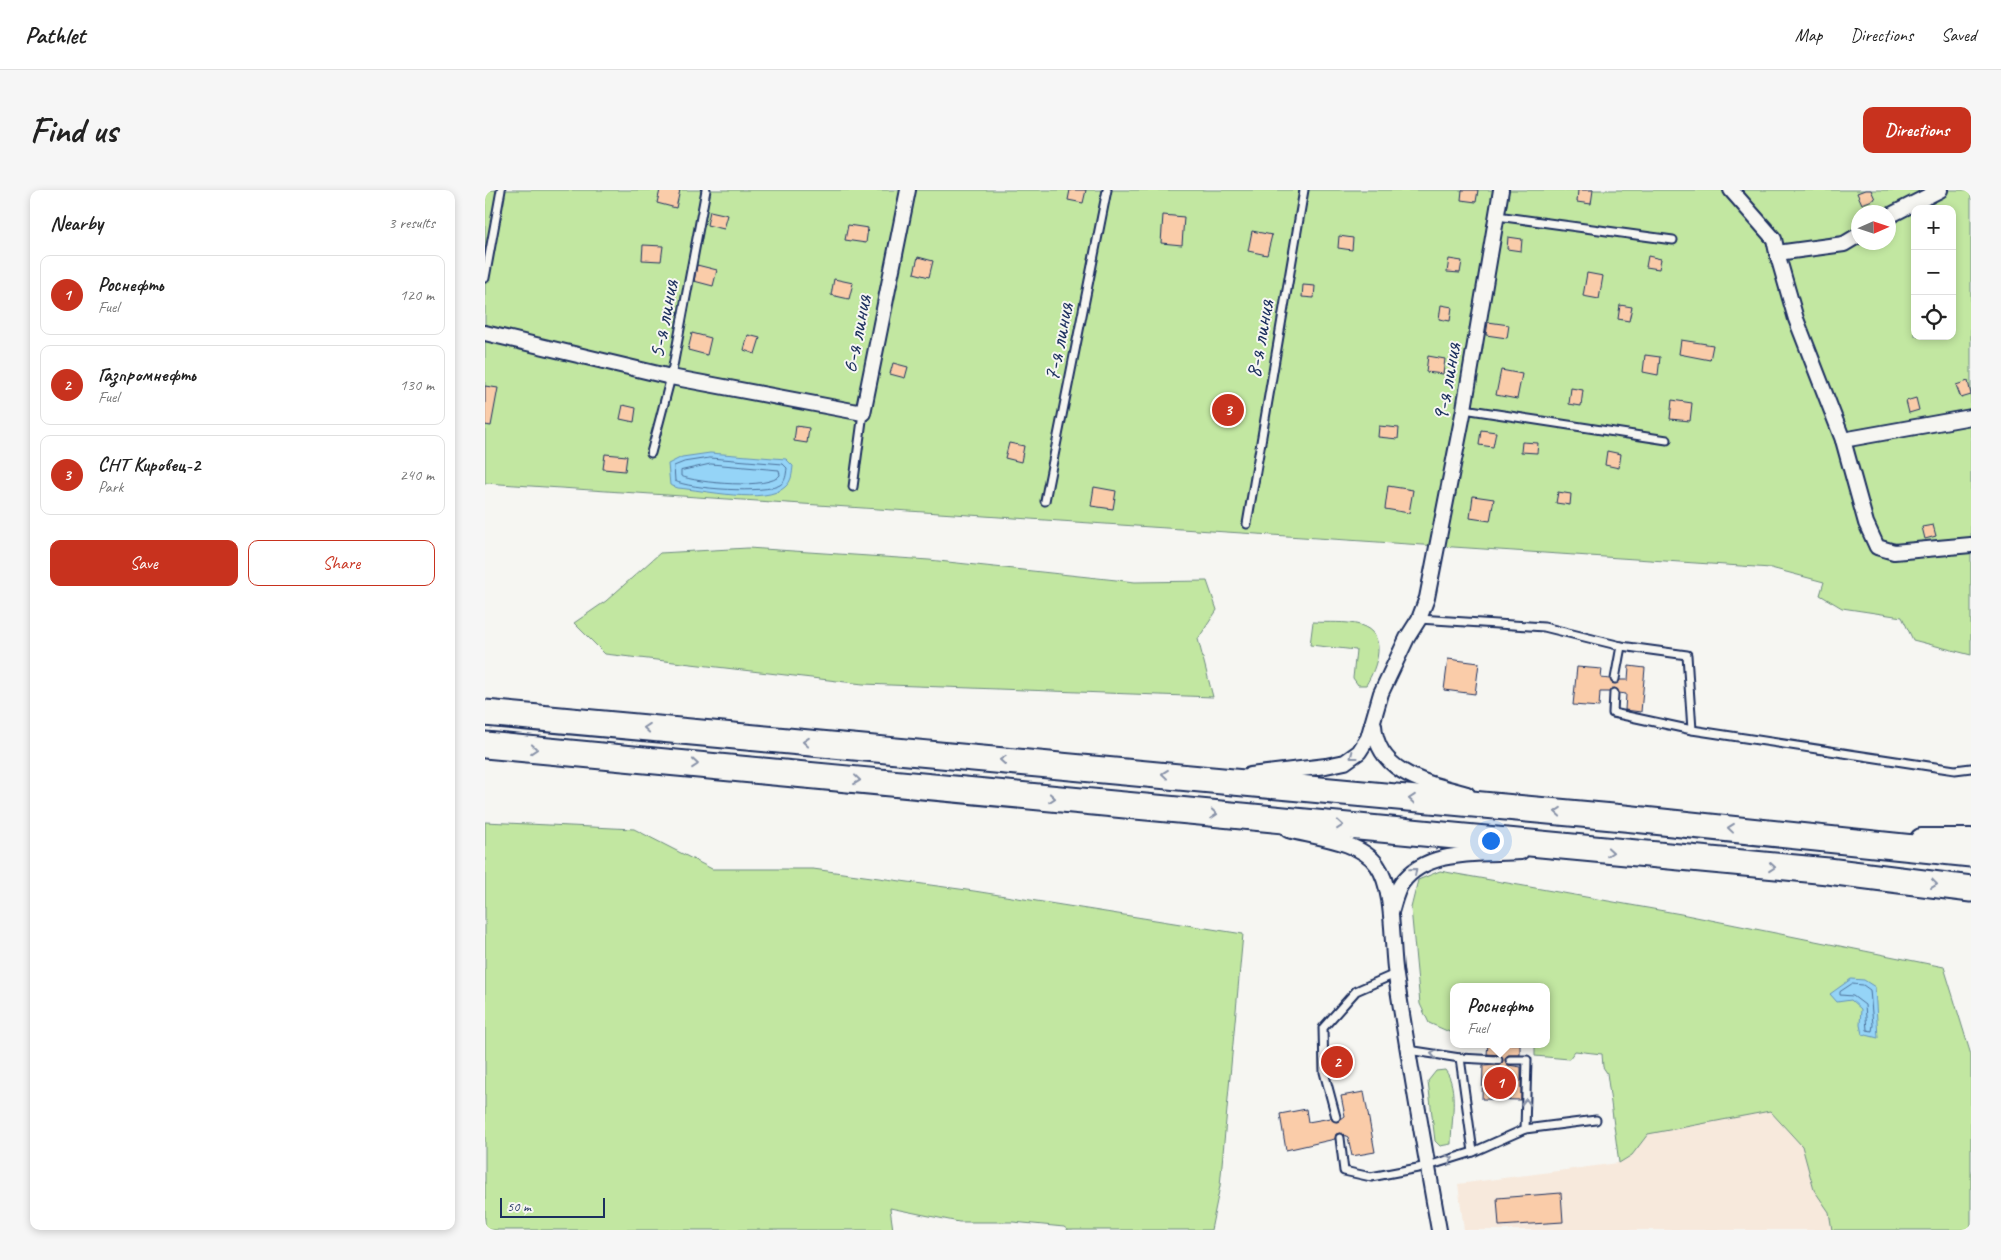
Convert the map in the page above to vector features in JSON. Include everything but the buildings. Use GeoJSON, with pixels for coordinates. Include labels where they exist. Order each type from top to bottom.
{"type":"FeatureCollection","features":[{"type":"Feature","properties":{"kind":"highway"},"geometry":{"type":"LineString","coordinates":[[485,713],[1832,838],[1971,854]]}},
{"type":"Feature","properties":{"kind":"highway"},"geometry":{"type":"LineString","coordinates":[[485,745],[1828,872],[1971,889]]}},
{"type":"Feature","properties":{"kind":"main road"},"geometry":{"type":"LineString","coordinates":[[1832,838],[1971,839]]}},
{"type":"Feature","properties":{"kind":"street","name":"6-я линия"},"geometry":{"type":"LineString","coordinates":[[863,412],[908,190]]}},
{"type":"Feature","properties":{"kind":"street","name":"9-я линия"},"geometry":{"type":"LineString","coordinates":[[1213,780],[1345,762],[1359,752],[1368,738],[1381,694],[1407,638],[1419,619],[1427,598],[1464,409],[1501,190]]}},
{"type":"Feature","properties":{"kind":"street"},"geometry":{"type":"LineString","coordinates":[[1731,190],[1774,240],[1796,319],[1843,440],[1866,523],[1877,547],[1894,552],[1971,545]]}},
{"type":"Feature","properties":{"kind":"street"},"geometry":{"type":"LineString","coordinates":[[1896,212],[1940,190]]}},
{"type":"Feature","properties":{"kind":"street"},"geometry":{"type":"LineString","coordinates":[[1777,253],[1843,244],[1851,240]]}},
{"type":"Feature","properties":{"kind":"street"},"geometry":{"type":"LineString","coordinates":[[485,333],[671,377],[863,412]]}},
{"type":"Feature","properties":{"kind":"street"},"geometry":{"type":"LineString","coordinates":[[1843,440],[1971,417]]}},
{"type":"Feature","properties":{"kind":"street"},"geometry":{"type":"LineString","coordinates":[[1374,714],[1375,738],[1388,760],[1398,769],[1419,780],[1513,808]]}},
{"type":"Feature","properties":{"kind":"street"},"geometry":{"type":"LineString","coordinates":[[1239,816],[1351,846],[1365,853],[1377,865],[1384,879],[1391,913],[1395,974],[1439,1230]]}},
{"type":"Feature","properties":{"kind":"street"},"geometry":{"type":"LineString","coordinates":[[1391,913],[1401,884],[1421,866],[1441,858],[1562,848]]}},
{"type":"Feature","properties":{"kind":"lane"},"geometry":{"type":"LineString","coordinates":[[485,278],[501,190]]}},
{"type":"Feature","properties":{"kind":"lane","name":"5-я линия"},"geometry":{"type":"LineString","coordinates":[[651,453],[671,377],[706,190]]}},
{"type":"Feature","properties":{"kind":"lane","name":"7-я линия"},"geometry":{"type":"LineString","coordinates":[[1045,501],[1107,190]]}},
{"type":"Feature","properties":{"kind":"lane","name":"8-я линия"},"geometry":{"type":"LineString","coordinates":[[1247,524],[1304,190]]}},
{"type":"Feature","properties":{"kind":"lane"},"geometry":{"type":"LineString","coordinates":[[1497,216],[1673,240]]}},
{"type":"Feature","properties":{"kind":"lane"},"geometry":{"type":"LineString","coordinates":[[1464,409],[1667,440]]}},
{"type":"Feature","properties":{"kind":"lane","name":"6-я линия"},"geometry":{"type":"LineString","coordinates":[[853,487],[863,412]]}},
{"type":"Feature","properties":{"kind":"lane"},"geometry":{"type":"LineString","coordinates":[[1419,619],[1543,627],[1621,646],[1687,655],[1692,730]]}},
{"type":"Feature","properties":{"kind":"lane"},"geometry":{"type":"LineString","coordinates":[[1615,679],[1621,646]]}},
{"type":"Feature","properties":{"kind":"lane"},"geometry":{"type":"LineString","coordinates":[[1614,693],[1613,713],[1692,730],[1955,770],[1971,768]]}},
{"type":"Feature","properties":{"kind":"lane"},"geometry":{"type":"LineString","coordinates":[[1336,1117],[1324,1072],[1323,1028],[1356,991],[1395,974]]}},
{"type":"Feature","properties":{"kind":"lane"},"geometry":{"type":"LineString","coordinates":[[1408,1050],[1459,1058],[1498,1060]]}},
{"type":"Feature","properties":{"kind":"lane"},"geometry":{"type":"LineString","coordinates":[[1459,1058],[1473,1152]]}},
{"type":"Feature","properties":{"kind":"lane"},"geometry":{"type":"LineString","coordinates":[[1510,1060],[1527,1060],[1525,1129]]}},
{"type":"Feature","properties":{"kind":"lane"},"geometry":{"type":"LineString","coordinates":[[1340,1138],[1344,1171],[1371,1176],[1428,1166],[1473,1152],[1525,1129],[1596,1120]]}},
{"type":"Feature","properties":{"kind":"shaded area"},"geometry":{"type":"Polygon","coordinates":[[[1770,1111],[1802,1146],[1814,1190],[1829,1212],[1832,1230],[1464,1230],[1458,1184],[1618,1163],[1632,1155],[1648,1134],[1770,1111]]]}},
{"type":"Feature","properties":{"kind":"green space"},"geometry":{"type":"Polygon","coordinates":[[[485,190],[1971,190],[1971,655],[1913,640],[1902,617],[1842,608],[1820,595],[1824,582],[1771,568],[485,483],[485,190]]]}},
{"type":"Feature","properties":{"kind":"green space"},"geometry":{"type":"Polygon","coordinates":[[[748,548],[929,560],[1135,582],[1207,581],[1217,610],[1198,639],[1213,697],[863,684],[605,654],[574,623],[606,601],[660,553],[748,548]]]}},
{"type":"Feature","properties":{"kind":"green space"},"geometry":{"type":"Polygon","coordinates":[[[1313,622],[1360,625],[1369,629],[1375,636],[1378,643],[1377,660],[1366,685],[1358,685],[1353,678],[1356,650],[1310,645],[1313,622]]]}},
{"type":"Feature","properties":{"kind":"green space"},"geometry":{"type":"Polygon","coordinates":[[[485,822],[634,829],[712,869],[813,869],[974,891],[1243,934],[1220,1186],[1211,1230],[1068,1230],[1064,1227],[1013,1222],[959,1222],[890,1208],[893,1230],[485,1230],[485,822]]]}},
{"type":"Feature","properties":{"kind":"green space"},"geometry":{"type":"Polygon","coordinates":[[[1440,871],[1681,914],[1944,967],[1971,1055],[1971,1230],[1832,1230],[1829,1212],[1814,1190],[1802,1146],[1770,1111],[1648,1134],[1632,1155],[1619,1163],[1607,1073],[1603,1067],[1602,1054],[1575,1051],[1569,1059],[1535,1056],[1535,1048],[1550,1048],[1550,983],[1450,983],[1450,1032],[1429,1023],[1420,1004],[1411,908],[1418,880],[1440,871]]]}},
{"type":"Feature","properties":{"kind":"green space"},"geometry":{"type":"Polygon","coordinates":[[[1445,1070],[1452,1086],[1453,1095],[1451,1144],[1440,1146],[1435,1141],[1428,1081],[1436,1071],[1445,1070]]]}},
{"type":"Feature","properties":{"kind":"water"},"geometry":{"type":"Polygon","coordinates":[[[710,453],[786,459],[793,466],[791,477],[785,487],[776,492],[749,496],[678,488],[670,485],[668,464],[682,457],[710,453]]]}},
{"type":"Feature","properties":{"kind":"water"},"geometry":{"type":"Polygon","coordinates":[[[1851,979],[1864,980],[1875,987],[1878,1038],[1862,1034],[1860,1025],[1861,1009],[1851,1000],[1837,1002],[1830,994],[1851,979]]]}},
{"type":"Feature","properties":{"kind":"place","name":"СНТ Кировец-2"},"geometry":{"type":"Point","coordinates":[1228,410]}},
{"type":"Feature","properties":{"kind":"place","name":"Газпромнефть"},"geometry":{"type":"Point","coordinates":[1337,1062]}},
{"type":"Feature","properties":{"kind":"place","name":"Роснефть"},"geometry":{"type":"Point","coordinates":[1500,1083]}}]}
